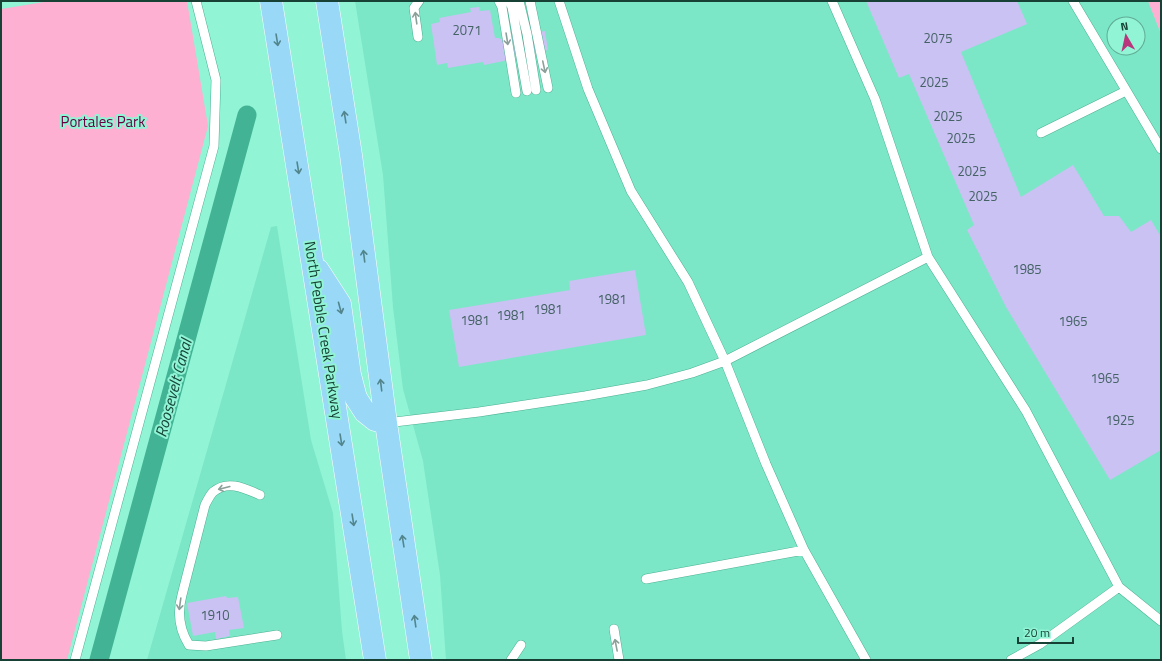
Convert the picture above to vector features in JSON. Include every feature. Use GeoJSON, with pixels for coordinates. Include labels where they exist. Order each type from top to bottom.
{"type":"FeatureCollection","features":[{"type":"Feature","properties":{"kind":"main road","name":"North Pebble Creek Parkway"},"geometry":{"type":"LineString","coordinates":[[271,1],[375,660]]}},
{"type":"Feature","properties":{"kind":"main road"},"geometry":{"type":"LineString","coordinates":[[326,1],[352,168],[386,424],[421,660]]}},
{"type":"Feature","properties":{"kind":"main road"},"geometry":{"type":"LineString","coordinates":[[313,262],[340,304],[350,376],[356,398],[365,412],[375,420],[386,424]]}},
{"type":"Feature","properties":{"kind":"lane"},"geometry":{"type":"LineString","coordinates":[[75,660],[214,146],[216,80],[196,1]]}},
{"type":"Feature","properties":{"kind":"lane"},"geometry":{"type":"LineString","coordinates":[[418,37],[414,8],[419,1]]}},
{"type":"Feature","properties":{"kind":"lane"},"geometry":{"type":"LineString","coordinates":[[499,1],[502,7],[516,93]]}},
{"type":"Feature","properties":{"kind":"lane"},"geometry":{"type":"LineString","coordinates":[[509,1],[512,7],[531,91],[527,34],[519,1]]}},
{"type":"Feature","properties":{"kind":"lane"},"geometry":{"type":"LineString","coordinates":[[530,1],[548,88]]}},
{"type":"Feature","properties":{"kind":"lane"},"geometry":{"type":"LineString","coordinates":[[559,1],[588,89],[631,191],[688,282],[725,361],[766,464],[804,550],[866,660]]}},
{"type":"Feature","properties":{"kind":"lane"},"geometry":{"type":"LineString","coordinates":[[832,1],[875,99],[928,257],[1026,411],[1119,586],[1161,621]]}},
{"type":"Feature","properties":{"kind":"lane"},"geometry":{"type":"LineString","coordinates":[[1073,1],[1161,149]]}},
{"type":"Feature","properties":{"kind":"lane"},"geometry":{"type":"LineString","coordinates":[[1041,133],[1126,91]]}},
{"type":"Feature","properties":{"kind":"lane"},"geometry":{"type":"LineString","coordinates":[[386,424],[585,396],[647,385],[692,372],[725,361],[928,257]]}},
{"type":"Feature","properties":{"kind":"lane"},"geometry":{"type":"LineString","coordinates":[[260,495],[238,485],[221,487],[212,493],[205,506],[182,595],[179,608],[179,621],[183,635],[189,644],[206,646],[277,635]]}},
{"type":"Feature","properties":{"kind":"lane"},"geometry":{"type":"LineString","coordinates":[[646,579],[804,550]]}},
{"type":"Feature","properties":{"kind":"lane"},"geometry":{"type":"LineString","coordinates":[[1011,660],[1040,644],[1119,586]]}},
{"type":"Feature","properties":{"kind":"lane"},"geometry":{"type":"LineString","coordinates":[[614,630],[619,660]]}},
{"type":"Feature","properties":{"kind":"lane"},"geometry":{"type":"LineString","coordinates":[[511,660],[521,645]]}},
{"type":"Feature","properties":{"kind":"shaded area"},"geometry":{"type":"Polygon","coordinates":[[[355,1],[1148,1],[1161,34],[1161,660],[446,660],[440,575],[423,461],[403,389],[393,307],[383,175],[355,1]]]}},
{"type":"Feature","properties":{"kind":"shaded area"},"geometry":{"type":"Polygon","coordinates":[[[277,226],[311,440],[333,513],[342,631],[346,660],[147,660],[271,227],[277,226]]]}},
{"type":"Feature","properties":{"kind":"green space","name":"Portales Park"},"geometry":{"type":"Polygon","coordinates":[[[50,1],[187,1],[208,126],[67,660],[1,660],[1,9],[50,1]]]}},
{"type":"Feature","properties":{"kind":"green space"},"geometry":{"type":"Polygon","coordinates":[[[1148,1],[1161,1],[1161,34],[1148,1]]]}},
{"type":"Feature","properties":{"kind":"building"},"geometry":{"type":"Polygon","coordinates":[[[866,1],[1017,1],[1027,24],[961,52],[1021,197],[1073,165],[1104,216],[1119,216],[1131,232],[1151,220],[1161,237],[1161,450],[1110,480],[1006,307],[967,230],[974,225],[909,74],[899,78],[866,1]]]}},
{"type":"Feature","properties":{"kind":"building"},"geometry":{"type":"Polygon","coordinates":[[[479,7],[480,11],[490,10],[495,38],[500,39],[545,31],[548,50],[510,57],[504,61],[484,65],[483,62],[448,68],[447,63],[437,65],[431,24],[440,22],[439,18],[471,12],[470,8],[479,7]]]}},
{"type":"Feature","properties":{"kind":"building"},"geometry":{"type":"Polygon","coordinates":[[[635,270],[646,335],[459,367],[449,310],[570,290],[569,281],[635,270]]]}},
{"type":"Feature","properties":{"kind":"building"},"geometry":{"type":"Polygon","coordinates":[[[226,596],[227,598],[238,597],[244,628],[229,630],[230,636],[216,639],[215,632],[193,636],[187,603],[226,596]]]}},
{"type":"Feature","properties":{"kind":"waterway","name":"Roosevelt Canal"},"geometry":{"type":"LineString","coordinates":[[99,660],[247,115]]}}]}
